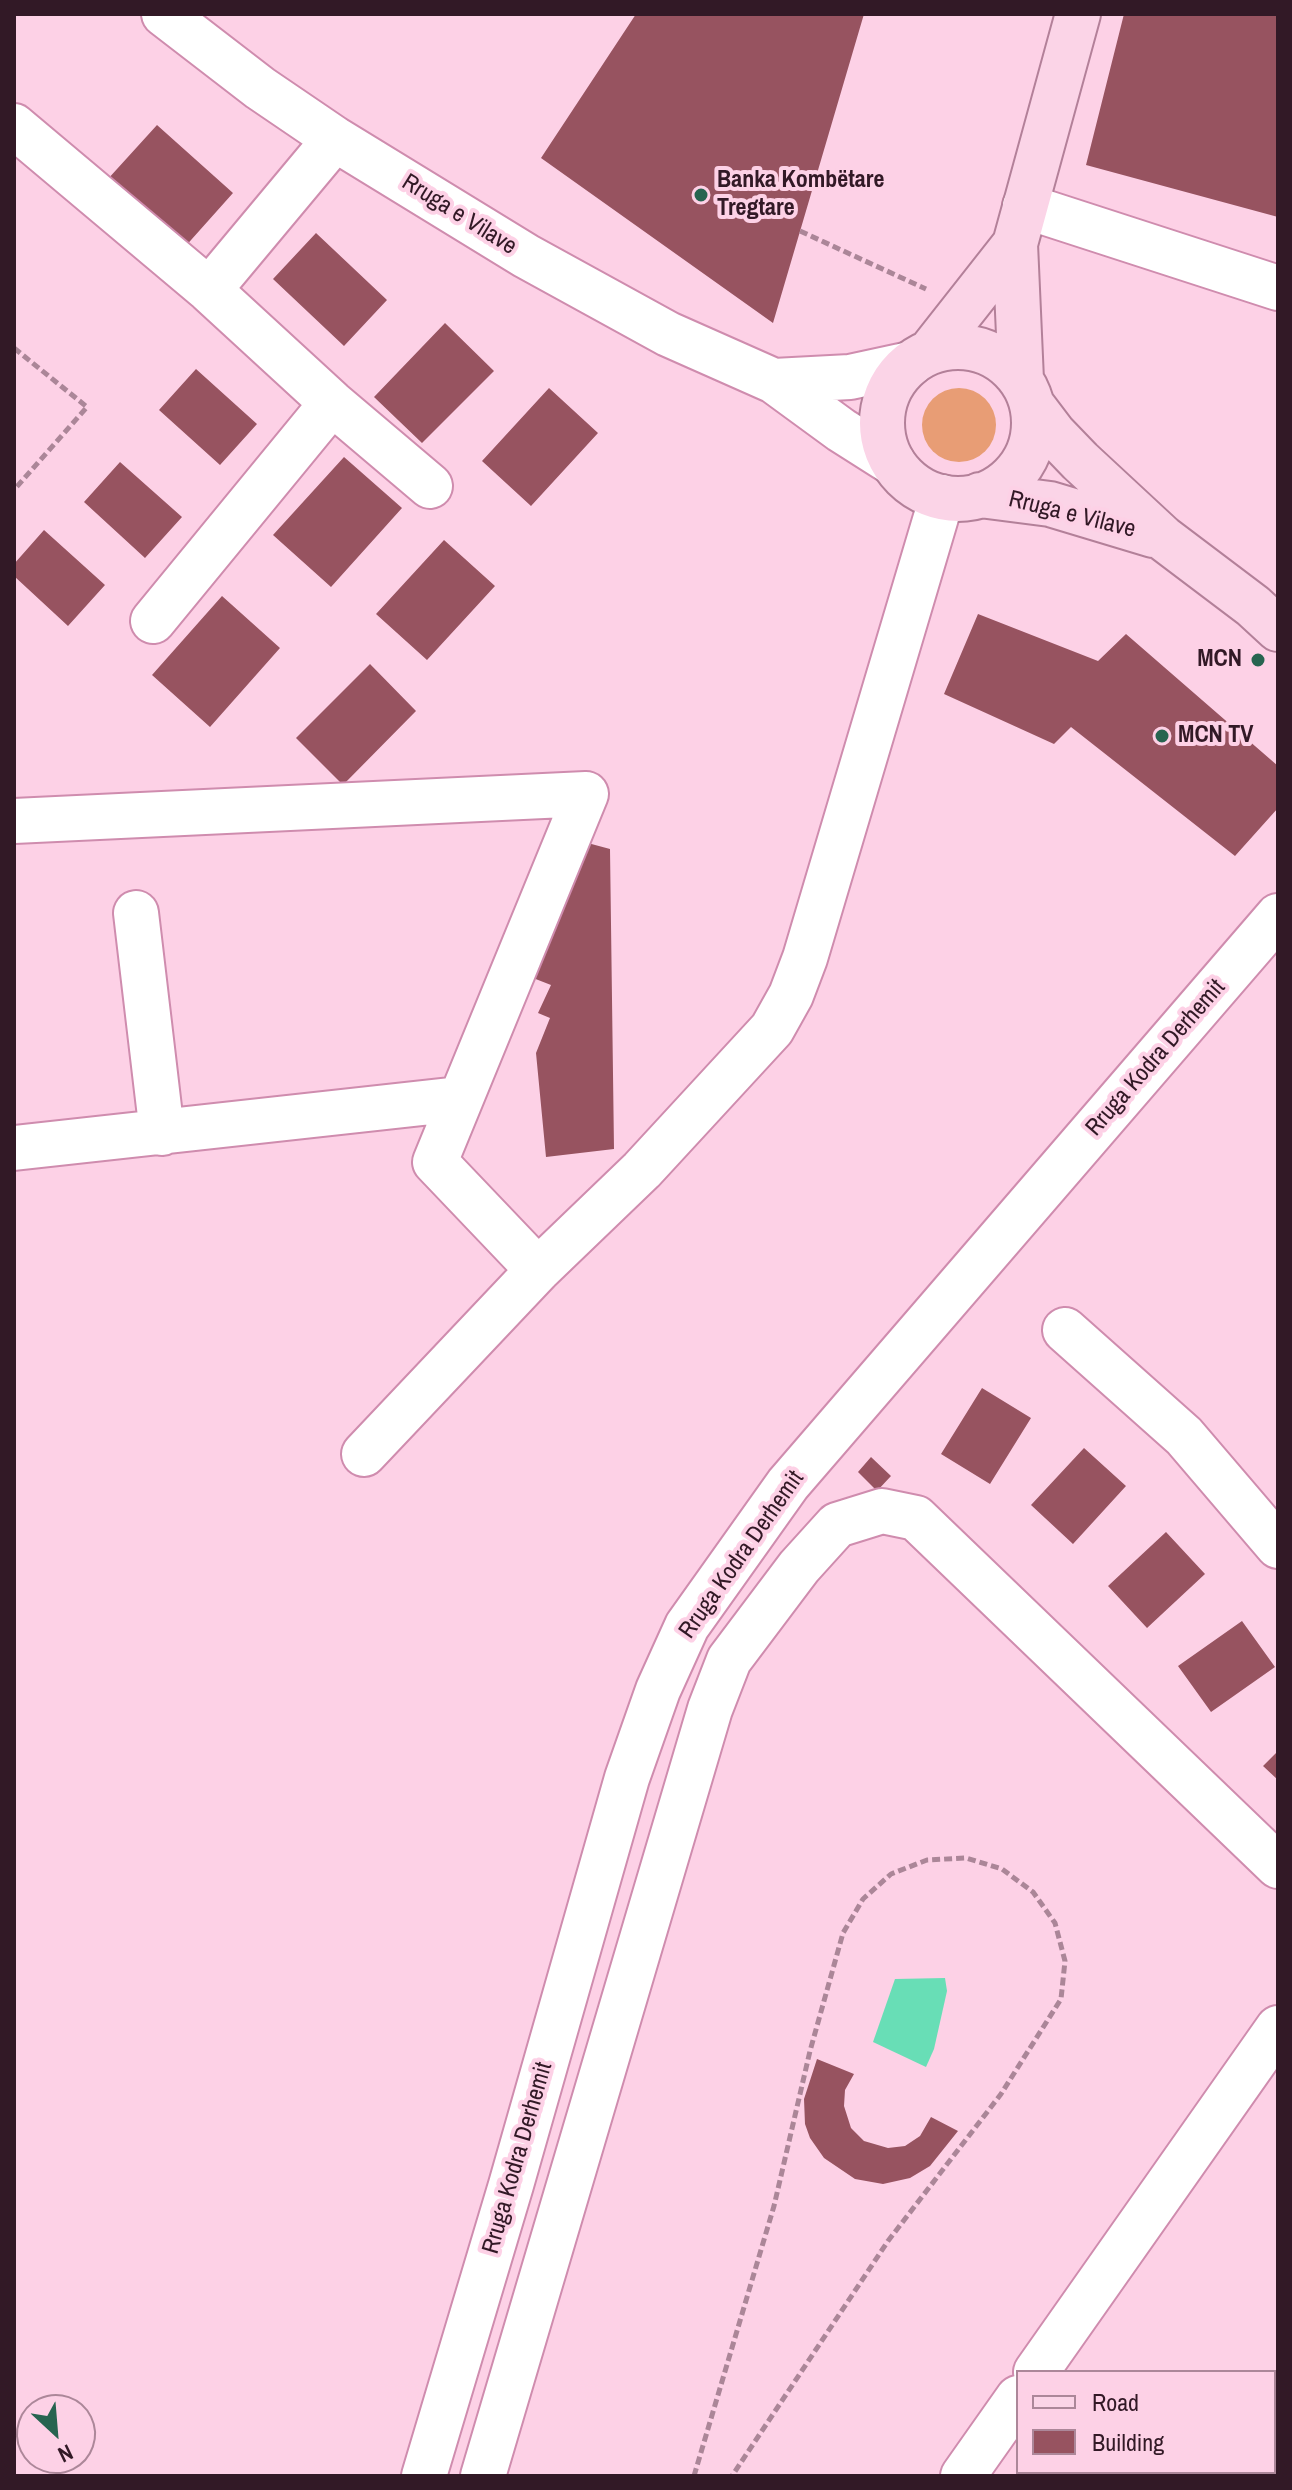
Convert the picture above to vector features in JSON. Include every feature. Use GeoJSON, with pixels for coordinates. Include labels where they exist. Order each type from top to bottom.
{"type":"FeatureCollection","features":[{"type":"Feature","properties":{"kind":"main road"},"geometry":{"type":"LineString","coordinates":[[1020,225],[920,358],[895,381],[882,421],[884,443],[893,463],[914,484],[961,496],[1013,476],[1024,460],[1034,423],[1026,392],[1020,225],[1078,14]]}},
{"type":"Feature","properties":{"kind":"main road"},"geometry":{"type":"LineString","coordinates":[[920,358],[964,347],[981,350],[996,357],[1026,392]]}},
{"type":"Feature","properties":{"kind":"main road","name":"Rruga e Vilave"},"geometry":{"type":"LineString","coordinates":[[1026,392],[1054,434],[1080,461],[1163,538],[1253,606],[1278,629]]}},
{"type":"Feature","properties":{"kind":"main road","name":"Rruga e Vilave"},"geometry":{"type":"LineString","coordinates":[[961,496],[1050,504],[1163,538]]}},
{"type":"Feature","properties":{"kind":"street","name":"Rruga e Vilave"},"geometry":{"type":"LineString","coordinates":[[164,14],[260,88],[335,139],[526,256],[668,334],[774,381],[893,463]]}},
{"type":"Feature","properties":{"kind":"street"},"geometry":{"type":"LineString","coordinates":[[14,126],[209,290],[332,403],[430,486]]}},
{"type":"Feature","properties":{"kind":"street"},"geometry":{"type":"LineString","coordinates":[[209,290],[335,139]]}},
{"type":"Feature","properties":{"kind":"street"},"geometry":{"type":"LineString","coordinates":[[1020,225],[1278,288]]}},
{"type":"Feature","properties":{"kind":"street","name":"Rruga e Vilave"},"geometry":{"type":"LineString","coordinates":[[774,381],[850,377],[920,358]]}},
{"type":"Feature","properties":{"kind":"street"},"geometry":{"type":"LineString","coordinates":[[153,621],[332,403]]}},
{"type":"Feature","properties":{"kind":"street"},"geometry":{"type":"LineString","coordinates":[[364,1454],[538,1270],[642,1170],[772,1029],[791,995],[805,958],[961,496]]}},
{"type":"Feature","properties":{"kind":"street"},"geometry":{"type":"LineString","coordinates":[[14,821],[586,794],[435,1162],[538,1270]]}},
{"type":"Feature","properties":{"kind":"street"},"geometry":{"type":"LineString","coordinates":[[136,913],[162,1133]]}},
{"type":"Feature","properties":{"kind":"street","name":"Rruga Kodra Derhemit"},"geometry":{"type":"LineString","coordinates":[[424,2476],[627,1778],[658,1690],[687,1626],[788,1484],[1278,916]]}},
{"type":"Feature","properties":{"kind":"street"},"geometry":{"type":"LineString","coordinates":[[14,1148],[459,1099]]}},
{"type":"Feature","properties":{"kind":"street"},"geometry":{"type":"LineString","coordinates":[[1065,1330],[1184,1436],[1278,1546]]}},
{"type":"Feature","properties":{"kind":"street"},"geometry":{"type":"LineString","coordinates":[[788,1484],[837,1525]]}},
{"type":"Feature","properties":{"kind":"street"},"geometry":{"type":"LineString","coordinates":[[483,2476],[719,1684],[729,1660],[756,1622],[837,1525],[882,1511],[916,1518],[1278,1866]]}},
{"type":"Feature","properties":{"kind":"street"},"geometry":{"type":"LineString","coordinates":[[1037,2370],[1278,2028]]}},
{"type":"Feature","properties":{"kind":"street"},"geometry":{"type":"LineString","coordinates":[[963,2476],[1016,2401]]}},
{"type":"Feature","properties":{"kind":"path"},"geometry":{"type":"LineString","coordinates":[[800,231],[904,281]]}},
{"type":"Feature","properties":{"kind":"path"},"geometry":{"type":"LineString","coordinates":[[14,348],[87,407],[14,490]]}},
{"type":"Feature","properties":{"kind":"path"},"geometry":{"type":"LineString","coordinates":[[694,2476],[774,2206],[810,2051],[843,1933],[863,1899],[891,1874],[927,1860],[966,1858],[1002,1869],[1033,1892],[1055,1923],[1065,1961],[1061,1999],[1001,2094],[888,2241],[732,2476]]}},
{"type":"Feature","properties":{"kind":"shaded area"},"geometry":{"type":"Polygon","coordinates":[[[959,388],[980,394],[990,404],[996,425],[990,446],[980,456],[959,462],[938,456],[928,446],[922,425],[928,404],[938,394],[959,388]]]}},
{"type":"Feature","properties":{"kind":"shaded area"},"geometry":{"type":"Polygon","coordinates":[[[945,1978],[947,1991],[934,2049],[926,2067],[873,2042],[895,1979],[945,1978]]]}},
{"type":"Feature","properties":{"kind":"building","name":"Banka Kombëtare Tregtare"},"geometry":{"type":"Polygon","coordinates":[[[636,14],[864,14],[773,323],[541,158],[636,14]]]}},
{"type":"Feature","properties":{"kind":"building"},"geometry":{"type":"Polygon","coordinates":[[[1124,14],[1278,14],[1278,217],[1086,165],[1124,14]]]}},
{"type":"Feature","properties":{"kind":"building"},"geometry":{"type":"Polygon","coordinates":[[[157,125],[233,193],[183,249],[107,180],[157,125]]]}},
{"type":"Feature","properties":{"kind":"building"},"geometry":{"type":"Polygon","coordinates":[[[316,233],[387,300],[344,346],[273,279],[316,233]]]}},
{"type":"Feature","properties":{"kind":"building"},"geometry":{"type":"Polygon","coordinates":[[[445,323],[494,371],[422,443],[374,397],[445,323]]]}},
{"type":"Feature","properties":{"kind":"building"},"geometry":{"type":"Polygon","coordinates":[[[196,369],[257,424],[220,465],[159,410],[196,369]]]}},
{"type":"Feature","properties":{"kind":"building"},"geometry":{"type":"Polygon","coordinates":[[[549,388],[598,433],[531,506],[482,461],[549,388]]]}},
{"type":"Feature","properties":{"kind":"building"},"geometry":{"type":"Polygon","coordinates":[[[344,457],[402,508],[331,587],[273,535],[344,457]]]}},
{"type":"Feature","properties":{"kind":"building"},"geometry":{"type":"Polygon","coordinates":[[[120,462],[182,517],[145,558],[84,502],[120,462]]]}},
{"type":"Feature","properties":{"kind":"building"},"geometry":{"type":"Polygon","coordinates":[[[44,530],[105,585],[68,626],[14,576],[14,564],[44,530]]]}},
{"type":"Feature","properties":{"kind":"building"},"geometry":{"type":"Polygon","coordinates":[[[444,540],[495,586],[427,660],[376,614],[444,540]]]}},
{"type":"Feature","properties":{"kind":"building"},"geometry":{"type":"Polygon","coordinates":[[[222,596],[280,648],[210,727],[152,675],[222,596]]]}},
{"type":"Feature","properties":{"kind":"building","name":"MCN TV"},"geometry":{"type":"Polygon","coordinates":[[[978,614],[1098,661],[1126,634],[1278,766],[1278,808],[1235,856],[1071,727],[1054,744],[944,694],[978,614]]]}},
{"type":"Feature","properties":{"kind":"building"},"geometry":{"type":"Polygon","coordinates":[[[370,664],[416,711],[343,785],[296,738],[370,664]]]}},
{"type":"Feature","properties":{"kind":"building"},"geometry":{"type":"Polygon","coordinates":[[[584,842],[610,849],[614,1149],[546,1157],[536,1053],[550,1018],[538,1013],[551,985],[533,978],[584,842]]]}},
{"type":"Feature","properties":{"kind":"building"},"geometry":{"type":"Polygon","coordinates":[[[982,1388],[1031,1418],[990,1484],[941,1454],[982,1388]]]}},
{"type":"Feature","properties":{"kind":"building"},"geometry":{"type":"Polygon","coordinates":[[[1084,1448],[1126,1486],[1073,1544],[1031,1505],[1084,1448]]]}},
{"type":"Feature","properties":{"kind":"building"},"geometry":{"type":"Polygon","coordinates":[[[871,1457],[891,1476],[877,1491],[858,1472],[871,1457]]]}},
{"type":"Feature","properties":{"kind":"building"},"geometry":{"type":"Polygon","coordinates":[[[1166,1532],[1205,1574],[1147,1628],[1108,1586],[1166,1532]]]}},
{"type":"Feature","properties":{"kind":"building"},"geometry":{"type":"Polygon","coordinates":[[[1242,1621],[1275,1667],[1211,1712],[1178,1666],[1242,1621]]]}},
{"type":"Feature","properties":{"kind":"building"},"geometry":{"type":"Polygon","coordinates":[[[1278,1751],[1278,1780],[1263,1766],[1278,1751]]]}},
{"type":"Feature","properties":{"kind":"building"},"geometry":{"type":"Polygon","coordinates":[[[817,2059],[854,2074],[845,2090],[844,2106],[851,2128],[864,2141],[888,2148],[905,2146],[920,2136],[931,2117],[958,2131],[930,2166],[910,2178],[883,2184],[855,2179],[824,2158],[810,2138],[805,2124],[804,2099],[817,2059]]]}},
{"type":"Feature","properties":{"kind":"place","name":"Banka Kombëtare Tregtare"},"geometry":{"type":"Point","coordinates":[701,195]}},
{"type":"Feature","properties":{"kind":"place","name":"MCN"},"geometry":{"type":"Point","coordinates":[1258,660]}},
{"type":"Feature","properties":{"kind":"place","name":"MCN TV"},"geometry":{"type":"Point","coordinates":[1162,736]}}]}
